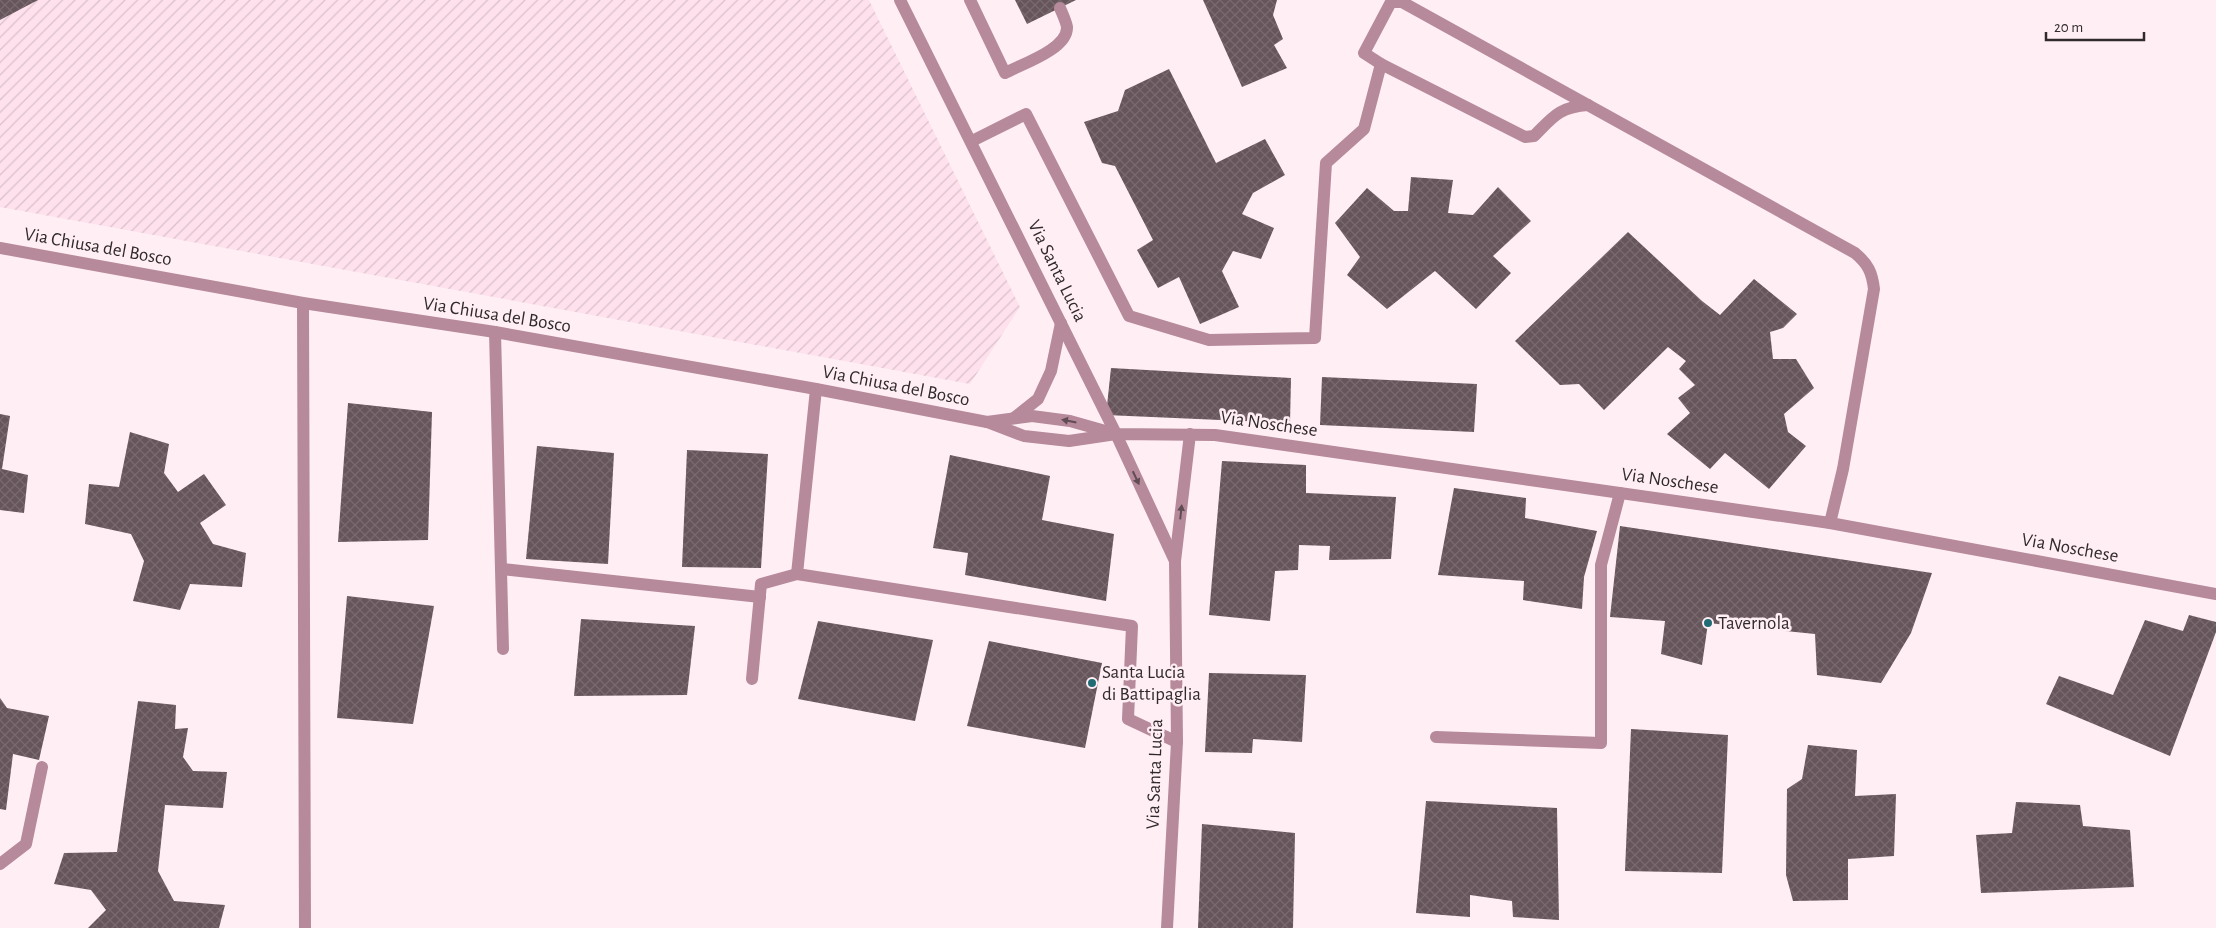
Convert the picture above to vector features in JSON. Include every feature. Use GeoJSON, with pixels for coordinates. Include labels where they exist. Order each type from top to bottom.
{"type":"FeatureCollection","features":[{"type":"Feature","properties":{"kind":"street","name":"Via Santa Lucia"},"geometry":{"type":"LineString","coordinates":[[900,0],[1116,434],[1175,561]]}},
{"type":"Feature","properties":{"kind":"street"},"geometry":{"type":"LineString","coordinates":[[970,0],[1005,73],[1053,49],[1063,39],[1067,27],[1060,8]]}},
{"type":"Feature","properties":{"kind":"street"},"geometry":{"type":"LineString","coordinates":[[1588,105],[1570,106],[1558,113],[1534,136],[1525,137],[1381,64],[1364,53],[1391,2],[1402,2],[1588,105],[1855,253],[1865,262],[1872,273],[1874,289],[1843,469],[1830,523]]}},
{"type":"Feature","properties":{"kind":"street"},"geometry":{"type":"LineString","coordinates":[[972,142],[1026,114],[1129,316],[1209,340],[1315,338],[1326,163],[1364,129],[1381,64]]}},
{"type":"Feature","properties":{"kind":"street","name":"Via Chiusa del Bosco"},"geometry":{"type":"LineString","coordinates":[[0,248],[302,303],[495,332],[816,389],[987,422],[1024,436],[1069,441],[1116,434]]}},
{"type":"Feature","properties":{"kind":"street"},"geometry":{"type":"LineString","coordinates":[[302,303],[305,928]]}},
{"type":"Feature","properties":{"kind":"street"},"geometry":{"type":"LineString","coordinates":[[1012,419],[1038,399],[1051,371],[1061,323]]}},
{"type":"Feature","properties":{"kind":"street"},"geometry":{"type":"LineString","coordinates":[[495,332],[503,648]]}},
{"type":"Feature","properties":{"kind":"street"},"geometry":{"type":"LineString","coordinates":[[797,574],[816,389]]}},
{"type":"Feature","properties":{"kind":"street","name":"Via Chiusa del Bosco"},"geometry":{"type":"LineString","coordinates":[[987,422],[1032,416],[1070,420],[1116,434]]}},
{"type":"Feature","properties":{"kind":"street","name":"Via Noschese"},"geometry":{"type":"LineString","coordinates":[[1116,434],[1215,435],[1830,523],[2216,594]]}},
{"type":"Feature","properties":{"kind":"street","name":"Via Santa Lucia"},"geometry":{"type":"LineString","coordinates":[[1167,928],[1177,742],[1175,561],[1190,434]]}},
{"type":"Feature","properties":{"kind":"street"},"geometry":{"type":"LineString","coordinates":[[1436,737],[1602,743],[1602,565],[1620,493]]}},
{"type":"Feature","properties":{"kind":"street"},"geometry":{"type":"LineString","coordinates":[[502,569],[760,597]]}},
{"type":"Feature","properties":{"kind":"street"},"geometry":{"type":"LineString","coordinates":[[752,679],[761,584],[797,574],[1132,626],[1128,719],[1177,742]]}},
{"type":"Feature","properties":{"kind":"street"},"geometry":{"type":"LineString","coordinates":[[0,864],[26,844],[42,767]]}},
{"type":"Feature","properties":{"kind":"shaded area"},"geometry":{"type":"Polygon","coordinates":[[[0,0],[869,0],[1020,307],[970,384],[0,207],[0,0]]]}},
{"type":"Feature","properties":{"kind":"building"},"geometry":{"type":"Polygon","coordinates":[[[0,0],[38,0],[0,20],[0,0]]]}},
{"type":"Feature","properties":{"kind":"building"},"geometry":{"type":"Polygon","coordinates":[[[1015,0],[1076,0],[1027,24],[1015,0]]]}},
{"type":"Feature","properties":{"kind":"building"},"geometry":{"type":"Polygon","coordinates":[[[1203,0],[1277,0],[1273,15],[1283,39],[1274,45],[1287,68],[1242,87],[1203,0]]]}},
{"type":"Feature","properties":{"kind":"building"},"geometry":{"type":"Polygon","coordinates":[[[1169,69],[1216,163],[1265,139],[1285,175],[1253,193],[1242,214],[1274,228],[1261,259],[1233,251],[1222,271],[1239,307],[1200,324],[1179,277],[1158,288],[1137,250],[1153,240],[1115,166],[1102,163],[1084,122],[1118,111],[1125,90],[1169,69]]]}},
{"type":"Feature","properties":{"kind":"building"},"geometry":{"type":"Polygon","coordinates":[[[1411,177],[1453,180],[1448,213],[1473,215],[1498,187],[1531,221],[1493,256],[1511,273],[1476,309],[1435,271],[1387,309],[1347,275],[1360,257],[1335,223],[1367,188],[1394,211],[1408,211],[1411,177]]]}},
{"type":"Feature","properties":{"kind":"building"},"geometry":{"type":"Polygon","coordinates":[[[1628,232],[1702,301],[1720,315],[1754,279],[1797,314],[1783,328],[1770,332],[1773,359],[1796,359],[1814,388],[1784,414],[1788,432],[1806,446],[1769,489],[1725,453],[1710,469],[1667,434],[1690,413],[1678,398],[1695,385],[1679,369],[1686,361],[1668,347],[1604,410],[1579,384],[1560,385],[1515,341],[1628,232]]]}},
{"type":"Feature","properties":{"kind":"building"},"geometry":{"type":"Polygon","coordinates":[[[1111,368],[1291,378],[1290,423],[1106,415],[1111,368]]]}},
{"type":"Feature","properties":{"kind":"building"},"geometry":{"type":"Polygon","coordinates":[[[1322,377],[1477,384],[1474,432],[1320,425],[1322,377]]]}},
{"type":"Feature","properties":{"kind":"building"},"geometry":{"type":"Polygon","coordinates":[[[348,403],[432,412],[428,540],[338,542],[348,403]]]}},
{"type":"Feature","properties":{"kind":"building"},"geometry":{"type":"Polygon","coordinates":[[[0,414],[10,416],[2,469],[28,475],[24,513],[0,510],[0,414]]]}},
{"type":"Feature","properties":{"kind":"building"},"geometry":{"type":"Polygon","coordinates":[[[130,432],[169,444],[164,473],[178,492],[204,474],[226,505],[200,523],[213,544],[246,553],[242,587],[190,584],[180,610],[133,601],[144,561],[131,534],[85,524],[89,484],[119,487],[130,432]]]}},
{"type":"Feature","properties":{"kind":"building"},"geometry":{"type":"Polygon","coordinates":[[[537,446],[614,453],[608,564],[526,559],[537,446]]]}},
{"type":"Feature","properties":{"kind":"building"},"geometry":{"type":"Polygon","coordinates":[[[687,450],[768,454],[761,568],[682,567],[687,450]]]}},
{"type":"Feature","properties":{"kind":"building"},"geometry":{"type":"Polygon","coordinates":[[[950,455],[1050,476],[1042,520],[1114,534],[1106,601],[965,575],[968,553],[933,548],[950,455]]]}},
{"type":"Feature","properties":{"kind":"building"},"geometry":{"type":"Polygon","coordinates":[[[1222,461],[1306,465],[1306,493],[1396,497],[1391,559],[1329,560],[1330,546],[1299,545],[1298,570],[1275,571],[1270,621],[1209,615],[1222,461]]]}},
{"type":"Feature","properties":{"kind":"building"},"geometry":{"type":"Polygon","coordinates":[[[1454,488],[1526,498],[1525,518],[1597,531],[1584,577],[1582,609],[1523,600],[1524,581],[1438,575],[1454,488]]]}},
{"type":"Feature","properties":{"kind":"building"},"geometry":{"type":"Polygon","coordinates":[[[1620,526],[1932,573],[1911,633],[1881,683],[1817,675],[1815,634],[1708,623],[1702,665],[1661,654],[1665,621],[1610,617],[1620,526]]]}},
{"type":"Feature","properties":{"kind":"building"},"geometry":{"type":"Polygon","coordinates":[[[347,596],[434,606],[413,724],[337,718],[347,596]]]}},
{"type":"Feature","properties":{"kind":"building"},"geometry":{"type":"Polygon","coordinates":[[[2189,615],[2216,622],[2216,632],[2170,756],[2046,704],[2059,676],[2113,695],[2145,620],[2183,631],[2189,615]]]}},
{"type":"Feature","properties":{"kind":"building"},"geometry":{"type":"Polygon","coordinates":[[[581,619],[695,626],[687,695],[574,696],[581,619]]]}},
{"type":"Feature","properties":{"kind":"building"},"geometry":{"type":"Polygon","coordinates":[[[818,621],[933,640],[915,721],[798,699],[818,621]]]}},
{"type":"Feature","properties":{"kind":"building"},"geometry":{"type":"Polygon","coordinates":[[[989,641],[1102,663],[1085,748],[967,726],[989,641]]]}},
{"type":"Feature","properties":{"kind":"building"},"geometry":{"type":"Polygon","coordinates":[[[1209,673],[1306,675],[1302,742],[1253,739],[1252,753],[1205,752],[1209,673]]]}},
{"type":"Feature","properties":{"kind":"building"},"geometry":{"type":"Polygon","coordinates":[[[0,698],[7,708],[49,716],[39,760],[13,754],[6,810],[0,809],[0,698]]]}},
{"type":"Feature","properties":{"kind":"building"},"geometry":{"type":"Polygon","coordinates":[[[138,701],[176,705],[175,729],[188,728],[183,757],[193,771],[227,772],[223,808],[165,805],[158,871],[174,901],[225,905],[219,928],[88,928],[106,910],[91,890],[54,884],[64,853],[117,852],[138,701]]]}},
{"type":"Feature","properties":{"kind":"building"},"geometry":{"type":"Polygon","coordinates":[[[1631,729],[1728,735],[1722,873],[1625,871],[1631,729]]]}},
{"type":"Feature","properties":{"kind":"building"},"geometry":{"type":"Polygon","coordinates":[[[1808,745],[1857,750],[1855,796],[1896,794],[1894,856],[1848,859],[1848,900],[1793,901],[1786,875],[1787,789],[1802,779],[1808,745]]]}},
{"type":"Feature","properties":{"kind":"building"},"geometry":{"type":"Polygon","coordinates":[[[1426,801],[1557,808],[1559,920],[1513,917],[1512,901],[1470,895],[1470,917],[1416,913],[1426,801]]]}},
{"type":"Feature","properties":{"kind":"building"},"geometry":{"type":"Polygon","coordinates":[[[2016,802],[2080,805],[2083,826],[2130,830],[2134,887],[1981,893],[1976,835],[2012,833],[2016,802]]]}},
{"type":"Feature","properties":{"kind":"building"},"geometry":{"type":"Polygon","coordinates":[[[1202,824],[1295,833],[1293,928],[1198,928],[1202,824]]]}},
{"type":"Feature","properties":{"kind":"place","name":"Tavernola"},"geometry":{"type":"Point","coordinates":[1708,623]}},
{"type":"Feature","properties":{"kind":"place","name":"Santa Lucia di Battipaglia"},"geometry":{"type":"Point","coordinates":[1092,683]}}]}
